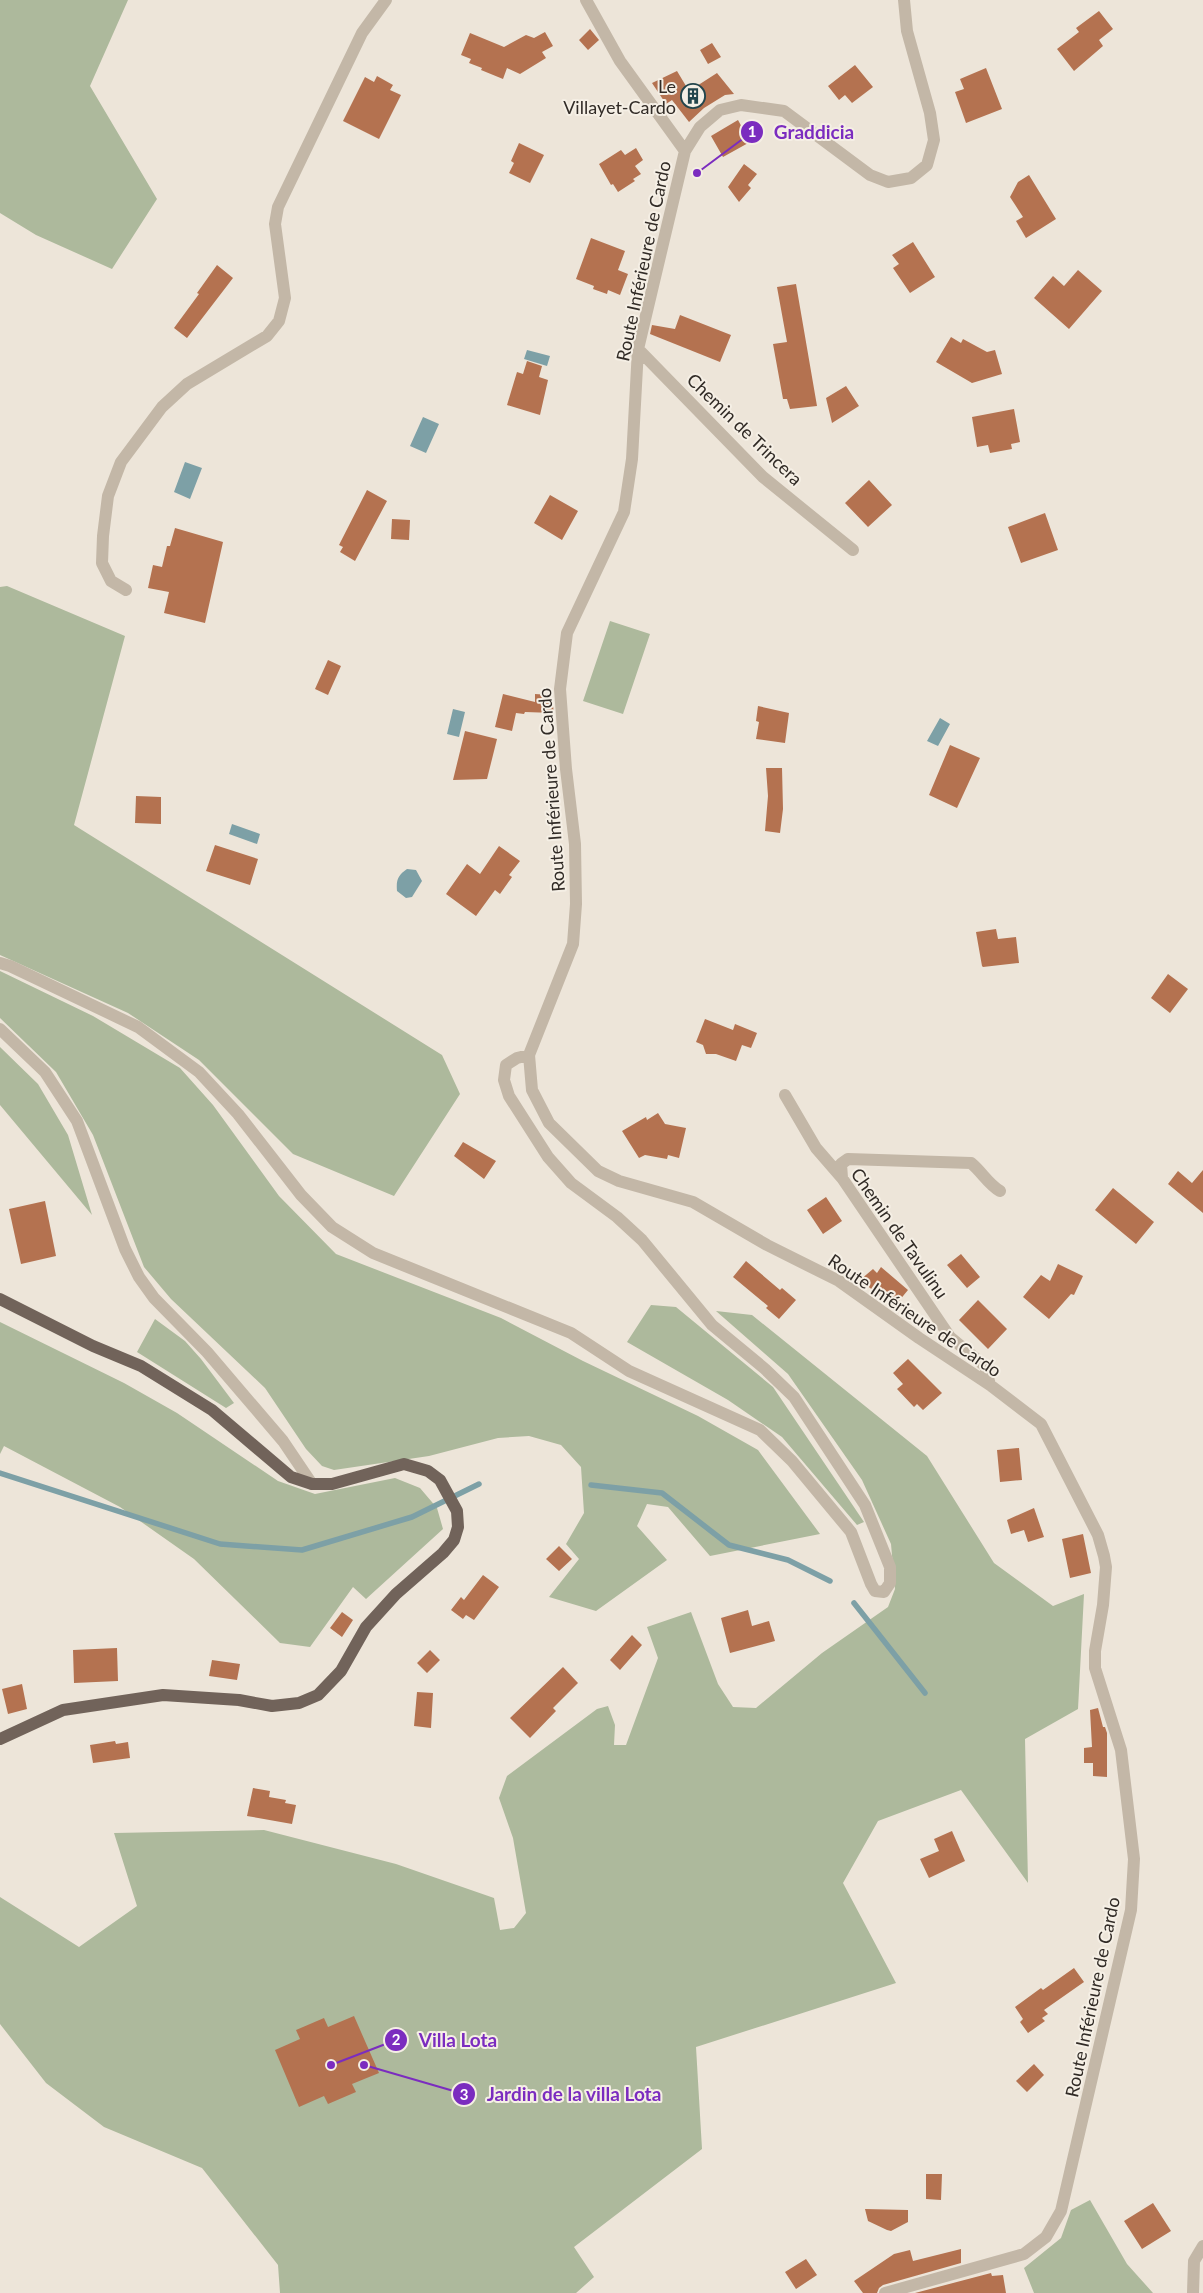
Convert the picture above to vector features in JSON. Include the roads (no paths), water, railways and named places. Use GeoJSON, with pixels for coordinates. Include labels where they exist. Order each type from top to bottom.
{"type":"FeatureCollection","features":[{"type":"Feature","properties":{"kind":"main road"},"geometry":{"type":"LineString","coordinates":[[0,1299],[93,1346],[141,1366],[212,1410],[291,1477],[312,1484],[332,1484],[404,1464],[428,1471],[440,1480],[457,1511],[458,1527],[454,1540],[443,1553],[396,1594],[366,1627],[341,1670],[318,1695],[299,1703],[272,1706],[239,1700],[163,1695],[63,1710],[0,1739]]}},
{"type":"Feature","properties":{"kind":"street"},"geometry":{"type":"LineString","coordinates":[[126,590],[111,581],[102,562],[102,536],[108,496],[121,462],[162,407],[187,384],[267,336],[279,321],[285,298],[275,224],[278,207],[362,33],[386,0]]}},
{"type":"Feature","properties":{"kind":"street"},"geometry":{"type":"LineString","coordinates":[[586,0],[620,60],[685,151]]}},
{"type":"Feature","properties":{"kind":"street","name":"Route Inférieure de Cardo"},"geometry":{"type":"LineString","coordinates":[[885,2293],[1024,2254],[1046,2237],[1061,2212],[1131,1910],[1134,1859],[1121,1750],[1095,1668],[1095,1651],[1103,1605],[1106,1567],[1098,1535],[1041,1424],[990,1384],[919,1338],[839,1281],[767,1246],[693,1202],[619,1182],[598,1172],[549,1123],[532,1090],[529,1055],[573,944],[576,904],[575,844],[566,770],[560,689],[567,632],[624,512],[632,459],[638,349],[685,151],[700,127],[720,110],[741,104],[784,111],[870,176],[888,182],[911,178],[927,165],[934,140],[930,113],[907,31],[904,0]]}},
{"type":"Feature","properties":{"kind":"street","name":"Chemin de Trincera"},"geometry":{"type":"LineString","coordinates":[[638,349],[764,477],[853,550]]}},
{"type":"Feature","properties":{"kind":"street"},"geometry":{"type":"LineString","coordinates":[[0,963],[138,1027],[199,1072],[238,1114],[301,1195],[332,1228],[373,1253],[571,1334],[629,1371],[760,1430],[792,1461],[851,1532],[871,1584],[875,1590],[884,1592],[890,1583],[890,1567],[865,1505],[794,1397],[765,1369],[712,1325],[642,1240],[571,1183],[548,1157],[509,1096],[504,1080],[506,1065],[516,1058],[529,1055]]}},
{"type":"Feature","properties":{"kind":"street"},"geometry":{"type":"LineString","coordinates":[[0,1029],[45,1072],[77,1121],[125,1249],[139,1277],[154,1298],[207,1352],[284,1441],[312,1484]]}},
{"type":"Feature","properties":{"kind":"street","name":"Chemin de Tavulinu"},"geometry":{"type":"LineString","coordinates":[[785,1095],[816,1148],[842,1178],[950,1337],[985,1366],[990,1384]]}},
{"type":"Feature","properties":{"kind":"street"},"geometry":{"type":"LineString","coordinates":[[842,1178],[841,1164],[848,1159],[971,1164],[981,1171],[992,1185],[1000,1191]]}},
{"type":"Feature","properties":{"kind":"street"},"geometry":{"type":"LineString","coordinates":[[1193,2293],[1194,2261],[1203,2246]]}},
{"type":"Feature","properties":{"kind":"water"},"geometry":{"type":"Polygon","coordinates":[[[527,350],[550,356],[547,366],[524,359],[527,350]]]}},
{"type":"Feature","properties":{"kind":"water"},"geometry":{"type":"Polygon","coordinates":[[[423,417],[439,424],[426,453],[410,446],[423,417]]]}},
{"type":"Feature","properties":{"kind":"water"},"geometry":{"type":"Polygon","coordinates":[[[185,462],[202,468],[190,499],[174,492],[185,462]]]}},
{"type":"Feature","properties":{"kind":"water"},"geometry":{"type":"Polygon","coordinates":[[[453,709],[465,712],[459,737],[447,734],[453,709]]]}},
{"type":"Feature","properties":{"kind":"water"},"geometry":{"type":"Polygon","coordinates":[[[940,718],[950,724],[938,746],[927,741],[940,718]]]}},
{"type":"Feature","properties":{"kind":"water"},"geometry":{"type":"Polygon","coordinates":[[[232,824],[260,834],[257,844],[229,834],[232,824]]]}},
{"type":"Feature","properties":{"kind":"water"},"geometry":{"type":"Polygon","coordinates":[[[407,869],[416,870],[422,881],[412,897],[406,898],[397,891],[397,884],[398,878],[407,869]]]}},
{"type":"Feature","properties":{"kind":"waterway"},"geometry":{"type":"LineString","coordinates":[[0,1473],[220,1544],[302,1550],[412,1517],[479,1484]]}},
{"type":"Feature","properties":{"kind":"waterway"},"geometry":{"type":"LineString","coordinates":[[591,1485],[662,1493],[729,1545],[788,1560],[830,1581]]}},
{"type":"Feature","properties":{"kind":"waterway"},"geometry":{"type":"LineString","coordinates":[[854,1603],[925,1693]]}},
{"type":"Feature","properties":{"kind":"place","name":"Le Villayet-Cardo"},"geometry":{"type":"Point","coordinates":[693,96]}},
{"type":"Feature","properties":{"kind":"place","name":"Graddicia"},"geometry":{"type":"Point","coordinates":[697,173]}},
{"type":"Feature","properties":{"kind":"place","name":"Villa Lota"},"geometry":{"type":"Point","coordinates":[331,2065]}},
{"type":"Feature","properties":{"kind":"place","name":"Jardin de la villa Lota"},"geometry":{"type":"Point","coordinates":[364,2065]}}]}
